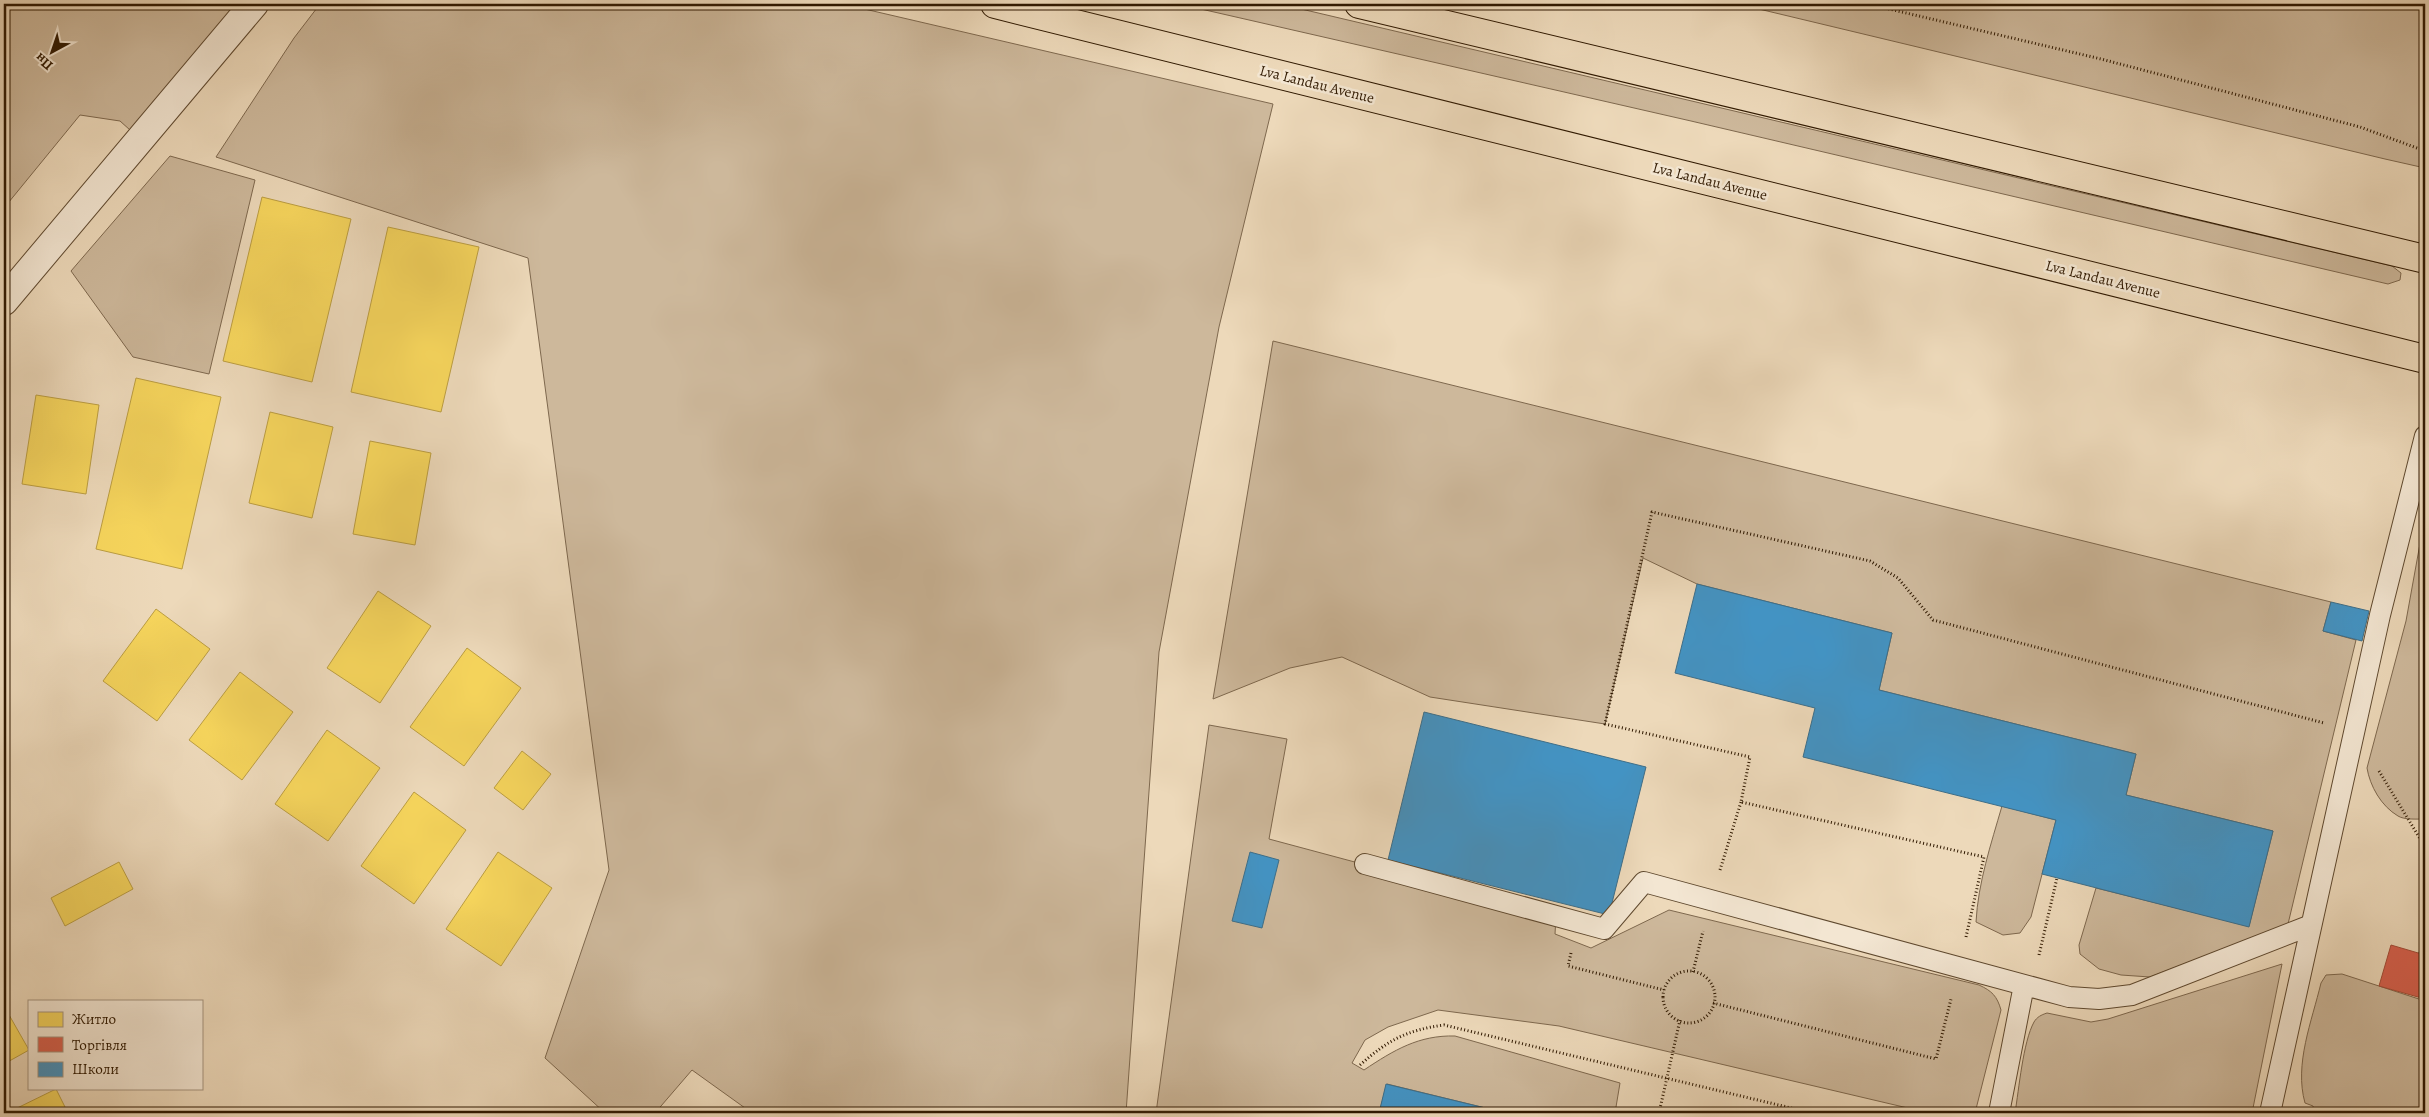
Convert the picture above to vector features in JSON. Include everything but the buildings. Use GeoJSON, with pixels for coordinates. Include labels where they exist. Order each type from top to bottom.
{"type":"FeatureCollection","features":[{"type":"Feature","properties":{"kind":"main road","name":"Lva Landau Avenue"},"geometry":{"type":"LineString","coordinates":[[995,4],[2425,359]]}},
{"type":"Feature","properties":{"kind":"main road"},"geometry":{"type":"LineString","coordinates":[[1359,4],[2425,259]]}},
{"type":"Feature","properties":{"kind":"street"},"geometry":{"type":"LineString","coordinates":[[4,301],[254,4]]}},
{"type":"Feature","properties":{"kind":"lane"},"geometry":{"type":"LineString","coordinates":[[2270,1113],[2380,615],[2425,436]]}},
{"type":"Feature","properties":{"kind":"lane"},"geometry":{"type":"LineString","coordinates":[[1366,864],[1604,929],[1644,882],[2069,997],[2098,999],[2132,995],[2311,925]]}},
{"type":"Feature","properties":{"kind":"lane"},"geometry":{"type":"LineString","coordinates":[[1999,1113],[2027,986]]}},
{"type":"Feature","properties":{"kind":"path"},"geometry":{"type":"LineString","coordinates":[[1868,4],[2101,59],[2360,127],[2425,151]]}},
{"type":"Feature","properties":{"kind":"path"},"geometry":{"type":"LineString","coordinates":[[1713,1003],[1936,1059],[1984,856],[1741,802],[1750,757],[1605,724],[1652,512],[1870,561],[1898,578],[1933,620],[2354,731],[2425,847]]}},
{"type":"Feature","properties":{"kind":"path"},"geometry":{"type":"LineString","coordinates":[[2027,986],[2058,878]]}},
{"type":"Feature","properties":{"kind":"path"},"geometry":{"type":"LineString","coordinates":[[1577,922],[1568,966],[1664,990]]}},
{"type":"Feature","properties":{"kind":"path"},"geometry":{"type":"LineString","coordinates":[[2420,953],[2425,933]]}},
{"type":"Feature","properties":{"kind":"path"},"geometry":{"type":"LineString","coordinates":[[1682,972],[1698,972],[1711,983],[1714,991],[1713,1003],[1708,1014],[1701,1020],[1693,1022],[1680,1020],[1670,1014],[1665,1006],[1664,990],[1674,976],[1682,972]]}},
{"type":"Feature","properties":{"kind":"path"},"geometry":{"type":"LineString","coordinates":[[1659,1113],[1680,1020]]}},
{"type":"Feature","properties":{"kind":"path"},"geometry":{"type":"LineString","coordinates":[[1360,1064],[1379,1048],[1400,1035],[1421,1028],[1444,1025],[1812,1113]]}},
{"type":"Feature","properties":{"kind":"shaded area"},"geometry":{"type":"Polygon","coordinates":[[[4,4],[254,4],[140,139],[120,121],[80,115],[4,208],[4,4]]]}},
{"type":"Feature","properties":{"kind":"shaded area"},"geometry":{"type":"Polygon","coordinates":[[[320,4],[672,4],[690,8],[707,4],[843,4],[1273,104],[1219,327],[1159,652],[1126,1113],[752,1113],[692,1070],[655,1113],[605,1113],[545,1058],[609,870],[528,258],[216,157],[294,38],[320,4]]]}},
{"type":"Feature","properties":{"kind":"shaded area"},"geometry":{"type":"Polygon","coordinates":[[[1179,4],[1280,4],[2392,266],[2401,273],[2400,280],[2388,284],[1691,121],[1179,4]]]}},
{"type":"Feature","properties":{"kind":"shaded area"},"geometry":{"type":"Polygon","coordinates":[[[1738,4],[2425,4],[2425,168],[2385,159],[1738,4]]]}},
{"type":"Feature","properties":{"kind":"shaded area"},"geometry":{"type":"Polygon","coordinates":[[[170,156],[255,180],[209,374],[133,357],[71,271],[170,156]]]}},
{"type":"Feature","properties":{"kind":"shaded area"},"geometry":{"type":"Polygon","coordinates":[[[1273,341],[2331,602],[2323,631],[2356,640],[2288,924],[2150,977],[2121,975],[2099,969],[2080,954],[2079,945],[2096,888],[2249,926],[2273,831],[2126,795],[2136,754],[1879,690],[1892,633],[1697,584],[1643,558],[1605,724],[1430,697],[1342,657],[1290,668],[1213,699],[1273,341]]]}},
{"type":"Feature","properties":{"kind":"shaded area"},"geometry":{"type":"Polygon","coordinates":[[[2425,516],[2425,819],[2411,819],[2398,816],[2386,807],[2377,795],[2367,768],[2406,621],[2425,516]]]}},
{"type":"Feature","properties":{"kind":"shaded area"},"geometry":{"type":"Polygon","coordinates":[[[1209,725],[1287,739],[1269,839],[1556,916],[1555,934],[1591,948],[1669,910],[1984,987],[1996,998],[2001,1010],[1975,1113],[1929,1113],[1559,1026],[1438,1010],[1388,1027],[1365,1040],[1352,1063],[1364,1070],[1407,1045],[1430,1038],[1455,1036],[1620,1083],[1615,1113],[1506,1113],[1387,1084],[1379,1113],[1156,1113],[1209,725]]]}},
{"type":"Feature","properties":{"kind":"shaded area"},"geometry":{"type":"Polygon","coordinates":[[[2002,806],[2056,820],[2031,917],[2020,933],[2003,935],[1976,922],[1982,878],[2002,806]]]}},
{"type":"Feature","properties":{"kind":"shaded area"},"geometry":{"type":"Polygon","coordinates":[[[2282,964],[2252,1113],[2015,1113],[2027,1041],[2034,1022],[2041,1015],[2047,1013],[2091,1022],[2108,1019],[2282,964]]]}},
{"type":"Feature","properties":{"kind":"shaded area"},"geometry":{"type":"Polygon","coordinates":[[[2342,974],[2425,1001],[2425,1113],[2315,1113],[2313,1106],[2305,1103],[2302,1088],[2303,1058],[2321,983],[2326,975],[2342,974]]]}}]}
